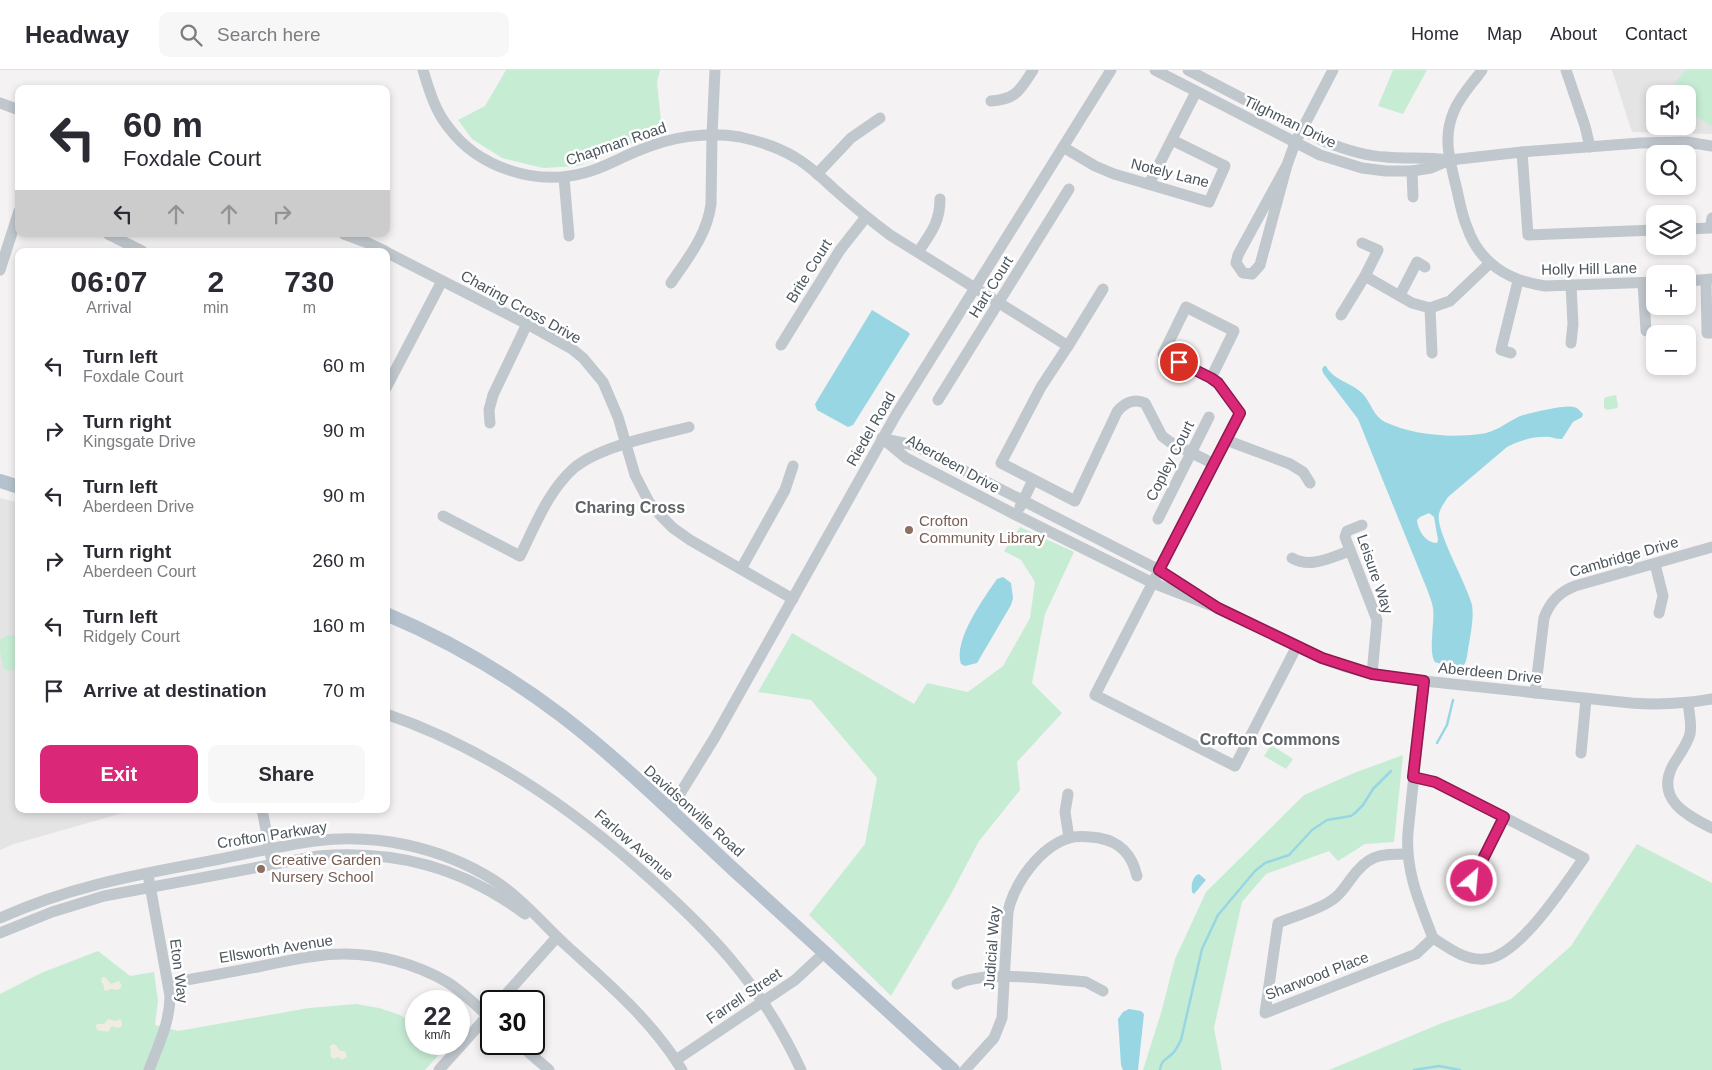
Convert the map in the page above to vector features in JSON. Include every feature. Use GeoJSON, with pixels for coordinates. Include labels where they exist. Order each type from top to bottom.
{"type":"FeatureCollection","features":[{"type":"Feature","properties":{"kind":"main road"},"geometry":{"type":"LineString","coordinates":[[0,482],[15,486]]}},
{"type":"Feature","properties":{"kind":"main road","name":"Davidsonville Road"},"geometry":{"type":"LineString","coordinates":[[390,616],[455,647],[528,692],[562,716],[670,810],[953,1070]]}},
{"type":"Feature","properties":{"kind":"street","name":"Chapman Road"},"geometry":{"type":"LineString","coordinates":[[423,70],[439,114],[449,129],[464,144],[494,164],[525,175],[544,178],[564,178],[586,173],[662,142],[712,135],[740,137],[779,149],[797,158],[890,235],[1068,346]]}},
{"type":"Feature","properties":{"kind":"street"},"geometry":{"type":"LineString","coordinates":[[671,283],[703,234],[709,218],[715,70]]}},
{"type":"Feature","properties":{"kind":"street"},"geometry":{"type":"LineString","coordinates":[[991,101],[1007,99],[1018,93],[1033,70]]}},
{"type":"Feature","properties":{"kind":"street","name":"Riedel Road"},"geometry":{"type":"LineString","coordinates":[[670,810],[793,599],[882,438],[1111,70]]}},
{"type":"Feature","properties":{"kind":"street","name":"Tilghman Drive"},"geometry":{"type":"LineString","coordinates":[[1155,70],[1320,155],[1362,168],[1386,171],[1412,171],[1431,168],[1450,160]]}},
{"type":"Feature","properties":{"kind":"street","name":"Tilghman Drive"},"geometry":{"type":"LineString","coordinates":[[1188,70],[1302,130],[1341,148],[1364,155],[1387,158],[1450,160],[1522,152],[1664,142],[1688,142],[1712,146]]}},
{"type":"Feature","properties":{"kind":"street"},"geometry":{"type":"LineString","coordinates":[[1286,165],[1260,265],[1252,274],[1243,273],[1236,263],[1238,255],[1286,165],[1295,143],[1333,70]]}},
{"type":"Feature","properties":{"kind":"street","name":"Holly Hill Lane"},"geometry":{"type":"LineString","coordinates":[[1482,70],[1453,112],[1447,143],[1466,227],[1480,251],[1490,263],[1518,281],[1545,286],[1646,283]]}},
{"type":"Feature","properties":{"kind":"street"},"geometry":{"type":"LineString","coordinates":[[1566,70],[1590,147]]}},
{"type":"Feature","properties":{"kind":"street"},"geometry":{"type":"LineString","coordinates":[[1149,184],[1196,92]]}},
{"type":"Feature","properties":{"kind":"street"},"geometry":{"type":"LineString","coordinates":[[0,103],[15,109]]}},
{"type":"Feature","properties":{"kind":"street"},"geometry":{"type":"LineString","coordinates":[[817,174],[851,138],[880,118]]}},
{"type":"Feature","properties":{"kind":"street","name":"Notely Lane"},"geometry":{"type":"LineString","coordinates":[[1063,148],[1095,166],[1114,174],[1209,202],[1226,166],[1172,140]]}},
{"type":"Feature","properties":{"kind":"street"},"geometry":{"type":"LineString","coordinates":[[1522,152],[1528,235],[1646,230]]}},
{"type":"Feature","properties":{"kind":"street"},"geometry":{"type":"LineString","coordinates":[[1412,171],[1413,197]]}},
{"type":"Feature","properties":{"kind":"street"},"geometry":{"type":"LineString","coordinates":[[564,178],[569,236]]}},
{"type":"Feature","properties":{"kind":"street","name":"Hart Court"},"geometry":{"type":"LineString","coordinates":[[938,400],[1069,189]]}},
{"type":"Feature","properties":{"kind":"street"},"geometry":{"type":"LineString","coordinates":[[918,252],[935,227],[940,199]]}},
{"type":"Feature","properties":{"kind":"street","name":"Brite Court"},"geometry":{"type":"LineString","coordinates":[[781,345],[840,250],[866,217]]}},
{"type":"Feature","properties":{"kind":"street"},"geometry":{"type":"LineString","coordinates":[[1696,229],[1710,228],[1712,218]]}},
{"type":"Feature","properties":{"kind":"street"},"geometry":{"type":"LineString","coordinates":[[0,270],[15,223]]}},
{"type":"Feature","properties":{"kind":"street"},"geometry":{"type":"LineString","coordinates":[[111,237],[120,246]]}},
{"type":"Feature","properties":{"kind":"street","name":"Charing Cross Drive"},"geometry":{"type":"LineString","coordinates":[[351,237],[377,248]]}},
{"type":"Feature","properties":{"kind":"street"},"geometry":{"type":"LineString","coordinates":[[1341,315],[1365,276],[1378,250],[1362,243]]}},
{"type":"Feature","properties":{"kind":"street","name":"Charing Cross Drive"},"geometry":{"type":"LineString","coordinates":[[390,254],[572,349],[594,370],[610,398],[618,417],[634,476],[641,490],[661,516],[673,528],[690,540],[793,599]]}},
{"type":"Feature","properties":{"kind":"street"},"geometry":{"type":"LineString","coordinates":[[1400,296],[1417,262],[1425,266]]}},
{"type":"Feature","properties":{"kind":"street"},"geometry":{"type":"LineString","coordinates":[[1365,276],[1412,303],[1430,308],[1450,301],[1490,263]]}},
{"type":"Feature","properties":{"kind":"street"},"geometry":{"type":"LineString","coordinates":[[1696,281],[1709,280],[1709,333]]}},
{"type":"Feature","properties":{"kind":"street"},"geometry":{"type":"LineString","coordinates":[[391,366],[442,281]]}},
{"type":"Feature","properties":{"kind":"street"},"geometry":{"type":"LineString","coordinates":[[1511,353],[1501,350],[1518,281]]}},
{"type":"Feature","properties":{"kind":"street"},"geometry":{"type":"LineString","coordinates":[[1643,283],[1646,331]]}},
{"type":"Feature","properties":{"kind":"street"},"geometry":{"type":"LineString","coordinates":[[1571,286],[1573,324],[1571,343]]}},
{"type":"Feature","properties":{"kind":"street"},"geometry":{"type":"LineString","coordinates":[[1103,288],[1068,346],[1040,386],[1001,463],[1076,501],[1117,412],[1131,401],[1141,401],[1145,404],[1162,436],[1214,464]]}},
{"type":"Feature","properties":{"kind":"street"},"geometry":{"type":"LineString","coordinates":[[1211,378],[1234,331],[1186,307],[1163,354],[1218,383],[1240,413],[1095,695],[1235,766],[1296,646]]}},
{"type":"Feature","properties":{"kind":"street"},"geometry":{"type":"LineString","coordinates":[[1430,308],[1432,353]]}},
{"type":"Feature","properties":{"kind":"street"},"geometry":{"type":"LineString","coordinates":[[490,423],[489,410],[493,395],[527,324]]}},
{"type":"Feature","properties":{"kind":"street","name":"Copley Court"},"geometry":{"type":"LineString","coordinates":[[1158,519],[1209,417]]}},
{"type":"Feature","properties":{"kind":"street"},"geometry":{"type":"LineString","coordinates":[[443,516],[520,556],[548,501],[564,479],[586,460],[603,452],[689,427]]}},
{"type":"Feature","properties":{"kind":"street","name":"Aberdeen Drive"},"geometry":{"type":"LineString","coordinates":[[882,438],[914,445],[1159,570],[1218,608]]}},
{"type":"Feature","properties":{"kind":"street","name":"Aberdeen Drive"},"geometry":{"type":"LineString","coordinates":[[882,438],[906,458],[1153,583],[1218,608],[1338,664],[1372,674],[1586,699],[1660,705],[1712,699]]}},
{"type":"Feature","properties":{"kind":"street"},"geometry":{"type":"LineString","coordinates":[[1226,440],[1290,464],[1303,472],[1310,483]]}},
{"type":"Feature","properties":{"kind":"street"},"geometry":{"type":"LineString","coordinates":[[741,569],[785,490],[793,466]]}},
{"type":"Feature","properties":{"kind":"street"},"geometry":{"type":"LineString","coordinates":[[1016,515],[1033,480]]}},
{"type":"Feature","properties":{"kind":"street","name":"Leisure Way"},"geometry":{"type":"LineString","coordinates":[[1362,525],[1345,533],[1376,620],[1372,674]]}},
{"type":"Feature","properties":{"kind":"street","name":"Cambridge Drive"},"geometry":{"type":"LineString","coordinates":[[1534,693],[1544,618],[1553,600],[1566,589],[1712,547]]}},
{"type":"Feature","properties":{"kind":"street"},"geometry":{"type":"LineString","coordinates":[[1292,558],[1308,563],[1350,551]]}},
{"type":"Feature","properties":{"kind":"street"},"geometry":{"type":"LineString","coordinates":[[1655,564],[1662,588],[1662,603],[1659,613]]}},
{"type":"Feature","properties":{"kind":"street"},"geometry":{"type":"LineString","coordinates":[[1413,777],[1435,782],[1584,858],[1547,910],[1504,953],[1487,959],[1470,958],[1433,938],[1412,881],[1407,854],[1408,832],[1413,777],[1424,681]]}},
{"type":"Feature","properties":{"kind":"street"},"geometry":{"type":"LineString","coordinates":[[1581,753],[1586,699]]}},
{"type":"Feature","properties":{"kind":"street"},"geometry":{"type":"LineString","coordinates":[[1688,703],[1690,732],[1672,768],[1667,783],[1668,791],[1681,810],[1712,828]]}},
{"type":"Feature","properties":{"kind":"street","name":"Farlow Avenue"},"geometry":{"type":"LineString","coordinates":[[390,716],[454,742],[490,760],[527,782],[579,818],[657,884],[707,931],[739,968],[763,1001],[801,1070]]}},
{"type":"Feature","properties":{"kind":"street"},"geometry":{"type":"LineString","coordinates":[[1068,794],[1065,812],[1069,838]]}},
{"type":"Feature","properties":{"kind":"street"},"geometry":{"type":"LineString","coordinates":[[263,813],[272,864]]}},
{"type":"Feature","properties":{"kind":"street"},"geometry":{"type":"LineString","coordinates":[[1472,881],[1504,817]]}},
{"type":"Feature","properties":{"kind":"street","name":"Judicial Way"},"geometry":{"type":"LineString","coordinates":[[965,1070],[994,1038],[999,1028],[1004,1007],[1008,912],[1013,893],[1035,860],[1050,848],[1069,838],[1092,837],[1112,842],[1121,847],[1132,859],[1137,876]]}},
{"type":"Feature","properties":{"kind":"street","name":"Crofton Parkway"},"geometry":{"type":"LineString","coordinates":[[0,918],[73,890],[148,873],[316,841],[359,840],[410,845],[463,863],[493,880],[519,899],[640,1014],[682,1070]]}},
{"type":"Feature","properties":{"kind":"street","name":"Crofton Parkway"},"geometry":{"type":"LineString","coordinates":[[0,933],[77,904],[150,887],[318,856],[359,854],[407,859],[432,865],[482,886],[514,905],[557,937]]}},
{"type":"Feature","properties":{"kind":"street","name":"Sharwood Place"},"geometry":{"type":"LineString","coordinates":[[1407,854],[1386,854],[1368,861],[1360,866],[1339,894],[1331,901],[1278,923],[1265,1013],[1416,954],[1433,938]]}},
{"type":"Feature","properties":{"kind":"street","name":"Eton Way"},"geometry":{"type":"LineString","coordinates":[[148,873],[168,983],[170,1009],[166,1026],[149,1070]]}},
{"type":"Feature","properties":{"kind":"street"},"geometry":{"type":"LineString","coordinates":[[510,990],[557,937]]}},
{"type":"Feature","properties":{"kind":"street","name":"Farrell Street"},"geometry":{"type":"LineString","coordinates":[[676,1060],[803,974],[824,952]]}},
{"type":"Feature","properties":{"kind":"street","name":"Ellsworth Avenue"},"geometry":{"type":"LineString","coordinates":[[168,983],[313,956],[365,955],[409,965],[430,974],[463,994],[480,1007]]}},
{"type":"Feature","properties":{"kind":"street"},"geometry":{"type":"LineString","coordinates":[[957,984],[975,978],[1005,977],[1077,980],[1086,982],[1104,991]]}},
{"type":"Feature","properties":{"kind":"street"},"geometry":{"type":"LineString","coordinates":[[439,1070],[480,1026]]}},
{"type":"Feature","properties":{"kind":"street"},"geometry":{"type":"LineString","coordinates":[[532,1055],[549,1070]]}},
{"type":"Feature","properties":{"kind":"shaded area"},"geometry":{"type":"Polygon","coordinates":[[[1612,70],[1712,70],[1712,134],[1696,134],[1696,85],[1646,85],[1646,132],[1632,132],[1612,70]]]}},
{"type":"Feature","properties":{"kind":"shaded area"},"geometry":{"type":"Polygon","coordinates":[[[0,498],[15,502],[15,813],[123,813],[14,844],[0,850],[0,498]]]}},
{"type":"Feature","properties":{"kind":"green space"},"geometry":{"type":"Polygon","coordinates":[[[506,70],[660,70],[657,82],[662,131],[578,166],[543,168],[502,158],[472,139],[458,120],[485,106],[506,70]]]}},
{"type":"Feature","properties":{"kind":"green space"},"geometry":{"type":"Polygon","coordinates":[[[1393,70],[1427,70],[1403,114],[1378,106],[1393,70]]]}},
{"type":"Feature","properties":{"kind":"green space"},"geometry":{"type":"Polygon","coordinates":[[[1686,70],[1712,70],[1712,126],[1696,116],[1696,85],[1676,85],[1675,83],[1686,70]]]}},
{"type":"Feature","properties":{"kind":"green space"},"geometry":{"type":"Polygon","coordinates":[[[1616,395],[1617,408],[1607,410],[1604,408],[1604,399],[1616,395]]]}},
{"type":"Feature","properties":{"kind":"green space"},"geometry":{"type":"Polygon","coordinates":[[[1020,527],[1074,552],[1045,614],[1032,683],[1062,713],[1017,762],[1020,790],[979,841],[950,896],[891,996],[809,915],[865,844],[877,778],[811,700],[758,692],[792,633],[914,704],[927,683],[968,692],[1003,666],[1030,618],[1035,582],[1021,560],[1004,551],[1020,527]]]}},
{"type":"Feature","properties":{"kind":"green space"},"geometry":{"type":"Polygon","coordinates":[[[8,635],[15,636],[15,669],[9,671],[4,669],[0,651],[0,640],[8,635]]]}},
{"type":"Feature","properties":{"kind":"green space"},"geometry":{"type":"Polygon","coordinates":[[[1271,745],[1293,759],[1286,769],[1264,756],[1271,745]]]}},
{"type":"Feature","properties":{"kind":"green space"},"geometry":{"type":"Polygon","coordinates":[[[1403,755],[1394,842],[1365,844],[1338,861],[1329,851],[1266,874],[1242,902],[1214,1028],[1222,1070],[1143,1070],[1161,1013],[1175,959],[1206,892],[1304,795],[1354,773],[1403,755]]]}},
{"type":"Feature","properties":{"kind":"green space"},"geometry":{"type":"Polygon","coordinates":[[[1637,844],[1712,883],[1712,1070],[1329,1070],[1442,1023],[1511,999],[1571,946],[1637,844]]]}},
{"type":"Feature","properties":{"kind":"green space"},"geometry":{"type":"Polygon","coordinates":[[[98,951],[130,976],[154,972],[158,1001],[155,1025],[178,1031],[309,1008],[356,1004],[379,1008],[405,1018],[405,1055],[439,1055],[425,1070],[0,1070],[0,994],[41,973],[98,951]]]}},
{"type":"Feature","properties":{"kind":"sand"},"geometry":{"type":"Polygon","coordinates":[[[102,977],[105,977],[111,984],[119,981],[122,986],[118,990],[104,990],[101,981],[102,977]]]}},
{"type":"Feature","properties":{"kind":"sand"},"geometry":{"type":"Polygon","coordinates":[[[108,1019],[115,1021],[121,1019],[122,1026],[118,1028],[112,1026],[108,1032],[97,1030],[97,1024],[104,1024],[108,1019]]]}},
{"type":"Feature","properties":{"kind":"sand"},"geometry":{"type":"Polygon","coordinates":[[[333,1044],[340,1051],[345,1051],[347,1057],[342,1060],[338,1057],[334,1059],[331,1057],[330,1046],[333,1044]]]}},
{"type":"Feature","properties":{"kind":"water"},"geometry":{"type":"Polygon","coordinates":[[[872,310],[910,334],[853,425],[848,427],[817,410],[815,404],[872,310]]]}},
{"type":"Feature","properties":{"kind":"water"},"geometry":{"type":"Polygon","coordinates":[[[1326,366],[1337,378],[1362,393],[1375,413],[1385,422],[1419,433],[1456,436],[1485,433],[1495,430],[1523,415],[1570,406],[1575,407],[1583,414],[1582,417],[1573,422],[1562,439],[1550,437],[1533,438],[1522,440],[1507,447],[1448,497],[1440,510],[1439,522],[1446,544],[1472,605],[1472,620],[1467,654],[1461,669],[1455,669],[1435,662],[1433,658],[1433,608],[1427,589],[1358,419],[1323,373],[1322,369],[1326,366]],[[1429,513],[1417,520],[1423,536],[1429,541],[1437,543],[1438,540],[1434,517],[1429,513]]]}},
{"type":"Feature","properties":{"kind":"water"},"geometry":{"type":"Polygon","coordinates":[[[1003,577],[1011,583],[1013,598],[1011,605],[977,663],[965,666],[961,664],[960,654],[965,632],[991,587],[997,579],[1003,577]]]}},
{"type":"Feature","properties":{"kind":"water"},"geometry":{"type":"Polygon","coordinates":[[[1199,874],[1206,880],[1194,894],[1192,892],[1192,881],[1199,874]]]}},
{"type":"Feature","properties":{"kind":"water"},"geometry":{"type":"Polygon","coordinates":[[[1129,1009],[1141,1011],[1144,1014],[1138,1070],[1123,1070],[1121,1065],[1118,1019],[1123,1012],[1129,1009]]]}},
{"type":"Feature","properties":{"kind":"waterway"},"geometry":{"type":"LineString","coordinates":[[1437,743],[1447,725],[1453,700]]}},
{"type":"Feature","properties":{"kind":"waterway"},"geometry":{"type":"LineString","coordinates":[[1160,1070],[1163,1062],[1175,1051],[1181,1040],[1202,949],[1218,915],[1255,871],[1265,863],[1289,855],[1312,830],[1327,820],[1351,816],[1363,805],[1373,789],[1391,771]]}},
{"type":"Feature","properties":{"kind":"waterway"},"geometry":{"type":"LineString","coordinates":[[1414,1070],[1439,1066],[1460,1070]]}},
{"type":"Feature","properties":{"kind":"place","name":"Crofton Community Library"},"geometry":{"type":"Point","coordinates":[909,530]}},
{"type":"Feature","properties":{"kind":"place","name":"Creative Garden Nursery School"},"geometry":{"type":"Point","coordinates":[261,869]}},
{"type":"Feature","properties":{"kind":"district","name":"Charing Cross"},"geometry":{"type":"Point","coordinates":[630,507]}},
{"type":"Feature","properties":{"kind":"district","name":"Crofton Commons"},"geometry":{"type":"Point","coordinates":[1270,739]}},
{"type":"Feature","properties":{"kind":"route"},"geometry":{"type":"LineString","coordinates":[[1179,362],[1218,383],[1240,413],[1159,570],[1218,608],[1322,658],[1372,674],[1424,681],[1413,777],[1435,782],[1504,817],[1472,881]]}}]}
